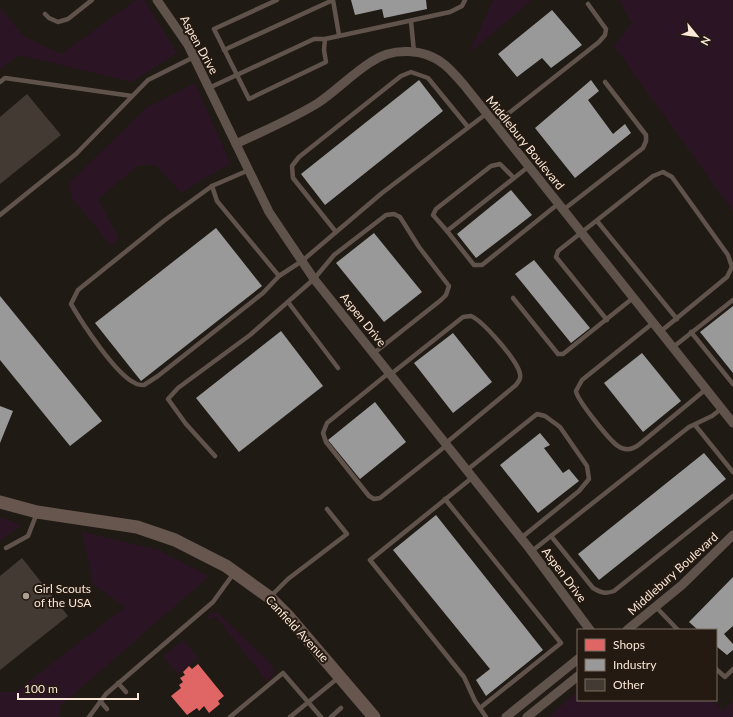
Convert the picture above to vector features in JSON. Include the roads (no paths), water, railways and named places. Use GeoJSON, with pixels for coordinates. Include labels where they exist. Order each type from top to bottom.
{"type":"FeatureCollection","features":[{"type":"Feature","properties":{"kind":"street","name":"Aspen Drive"},"geometry":{"type":"LineString","coordinates":[[157,0],[175,25],[194,57],[269,212],[314,279],[532,551],[589,629]]}},
{"type":"Feature","properties":{"kind":"street","name":"Middlebury Boulevard"},"geometry":{"type":"LineString","coordinates":[[236,144],[294,117],[318,102],[378,58],[399,52],[414,52],[432,57],[445,65],[486,114],[705,390],[733,423]]}},
{"type":"Feature","properties":{"kind":"street","name":"Canfield Avenue"},"geometry":{"type":"LineString","coordinates":[[0,502],[37,512],[137,527],[186,545],[235,571],[270,597],[298,626],[374,717]]}},
{"type":"Feature","properties":{"kind":"street","name":"Middlebury Boulevard"},"geometry":{"type":"LineString","coordinates":[[629,629],[656,608],[687,580],[733,534]]}},
{"type":"Feature","properties":{"kind":"street"},"geometry":{"type":"LineString","coordinates":[[506,717],[577,660]]}},
{"type":"Feature","properties":{"kind":"street"},"geometry":{"type":"LineString","coordinates":[[531,716],[577,677]]}},
{"type":"Feature","properties":{"kind":"lane"},"geometry":{"type":"LineString","coordinates":[[45,14],[49,18],[58,22],[68,19],[92,0]]}},
{"type":"Feature","properties":{"kind":"lane"},"geometry":{"type":"LineString","coordinates":[[276,0],[214,29],[249,99],[326,62],[324,50],[325,39]]}},
{"type":"Feature","properties":{"kind":"lane"},"geometry":{"type":"LineString","coordinates":[[224,50],[333,0],[339,35]]}},
{"type":"Feature","properties":{"kind":"lane"},"geometry":{"type":"LineString","coordinates":[[209,88],[314,38],[325,39],[450,12],[462,6],[465,0]]}},
{"type":"Feature","properties":{"kind":"lane"},"geometry":{"type":"LineString","coordinates":[[494,124],[599,42],[605,35],[606,29],[588,4]]}},
{"type":"Feature","properties":{"kind":"lane"},"geometry":{"type":"LineString","coordinates":[[411,21],[414,52]]}},
{"type":"Feature","properties":{"kind":"lane"},"geometry":{"type":"LineString","coordinates":[[0,215],[76,154],[148,80],[194,57]]}},
{"type":"Feature","properties":{"kind":"lane"},"geometry":{"type":"LineString","coordinates":[[336,232],[293,178],[291,169],[293,163],[298,157],[401,76],[411,72],[428,78],[468,127]]}},
{"type":"Feature","properties":{"kind":"lane"},"geometry":{"type":"LineString","coordinates":[[0,82],[5,78],[132,96]]}},
{"type":"Feature","properties":{"kind":"lane"},"geometry":{"type":"LineString","coordinates":[[514,178],[504,167],[496,164],[466,185],[434,212],[434,215],[474,265],[482,265],[642,148],[646,141],[646,135],[605,82]]}},
{"type":"Feature","properties":{"kind":"lane"},"geometry":{"type":"LineString","coordinates":[[249,170],[212,186],[165,220],[78,290],[71,304],[87,329],[117,369],[134,383],[144,385],[158,376],[263,293],[279,276],[302,261],[382,194],[486,114]]}},
{"type":"Feature","properties":{"kind":"lane"},"geometry":{"type":"LineString","coordinates":[[447,231],[528,167]]}},
{"type":"Feature","properties":{"kind":"lane"},"geometry":{"type":"LineString","coordinates":[[607,320],[556,257],[558,251],[652,176],[663,172],[672,177],[732,262],[731,271],[727,277],[660,332]]}},
{"type":"Feature","properties":{"kind":"lane"},"geometry":{"type":"LineString","coordinates":[[212,186],[217,201],[279,276]]}},
{"type":"Feature","properties":{"kind":"lane"},"geometry":{"type":"LineString","coordinates":[[215,456],[186,424],[168,399],[178,388],[250,335],[314,279],[334,255],[386,215],[394,214],[400,217],[419,247],[449,286],[441,300],[374,353]]}},
{"type":"Feature","properties":{"kind":"lane"},"geometry":{"type":"LineString","coordinates":[[597,221],[677,319]]}},
{"type":"Feature","properties":{"kind":"lane"},"geometry":{"type":"LineString","coordinates":[[513,298],[558,354],[563,354],[633,298]]}},
{"type":"Feature","properties":{"kind":"lane"},"geometry":{"type":"LineString","coordinates":[[672,348],[733,300]]}},
{"type":"Feature","properties":{"kind":"lane"},"geometry":{"type":"LineString","coordinates":[[288,302],[338,368]]}},
{"type":"Feature","properties":{"kind":"lane"},"geometry":{"type":"LineString","coordinates":[[471,316],[485,325],[515,364],[520,372],[520,379],[516,385],[447,444],[380,498],[371,498],[326,442],[323,433],[327,423],[390,373],[464,317],[471,316]]}},
{"type":"Feature","properties":{"kind":"lane"},"geometry":{"type":"LineString","coordinates":[[653,323],[582,380],[576,392],[580,401],[618,446],[632,449],[705,390]]}},
{"type":"Feature","properties":{"kind":"lane"},"geometry":{"type":"LineString","coordinates":[[691,332],[733,384]]}},
{"type":"Feature","properties":{"kind":"lane"},"geometry":{"type":"LineString","coordinates":[[532,551],[689,427],[712,416],[721,408]]}},
{"type":"Feature","properties":{"kind":"lane"},"geometry":{"type":"LineString","coordinates":[[486,717],[464,677],[370,560],[446,499],[470,474],[537,414],[545,416],[560,427],[588,466],[590,479],[579,491],[521,538]]}},
{"type":"Feature","properties":{"kind":"lane"},"geometry":{"type":"LineString","coordinates":[[695,425],[733,472]]}},
{"type":"Feature","properties":{"kind":"lane"},"geometry":{"type":"LineString","coordinates":[[551,536],[594,588],[602,593],[608,594],[614,591],[733,496]]}},
{"type":"Feature","properties":{"kind":"lane"},"geometry":{"type":"LineString","coordinates":[[446,499],[562,643],[480,708]]}},
{"type":"Feature","properties":{"kind":"lane"},"geometry":{"type":"LineString","coordinates":[[270,597],[288,579],[346,534],[327,509]]}},
{"type":"Feature","properties":{"kind":"lane"},"geometry":{"type":"LineString","coordinates":[[6,548],[28,536],[37,512]]}},
{"type":"Feature","properties":{"kind":"lane"},"geometry":{"type":"LineString","coordinates":[[89,717],[100,701],[118,683],[213,602],[235,571]]}},
{"type":"Feature","properties":{"kind":"lane"},"geometry":{"type":"LineString","coordinates":[[656,608],[677,629]]}},
{"type":"Feature","properties":{"kind":"lane"},"geometry":{"type":"LineString","coordinates":[[717,670],[724,677],[733,669]]}},
{"type":"Feature","properties":{"kind":"lane"},"geometry":{"type":"LineString","coordinates":[[230,717],[283,672],[321,717]]}},
{"type":"Feature","properties":{"kind":"lane"},"geometry":{"type":"LineString","coordinates":[[290,717],[340,676]]}},
{"type":"Feature","properties":{"kind":"lane"},"geometry":{"type":"LineString","coordinates":[[118,683],[126,692]]}},
{"type":"Feature","properties":{"kind":"lane"},"geometry":{"type":"LineString","coordinates":[[100,701],[108,709]]}},
{"type":"Feature","properties":{"kind":"lane"},"geometry":{"type":"LineString","coordinates":[[330,717],[341,708]]}},
{"type":"Feature","properties":{"kind":"place","name":"Girl Scouts of the USA"},"geometry":{"type":"Point","coordinates":[26,596]}}]}
